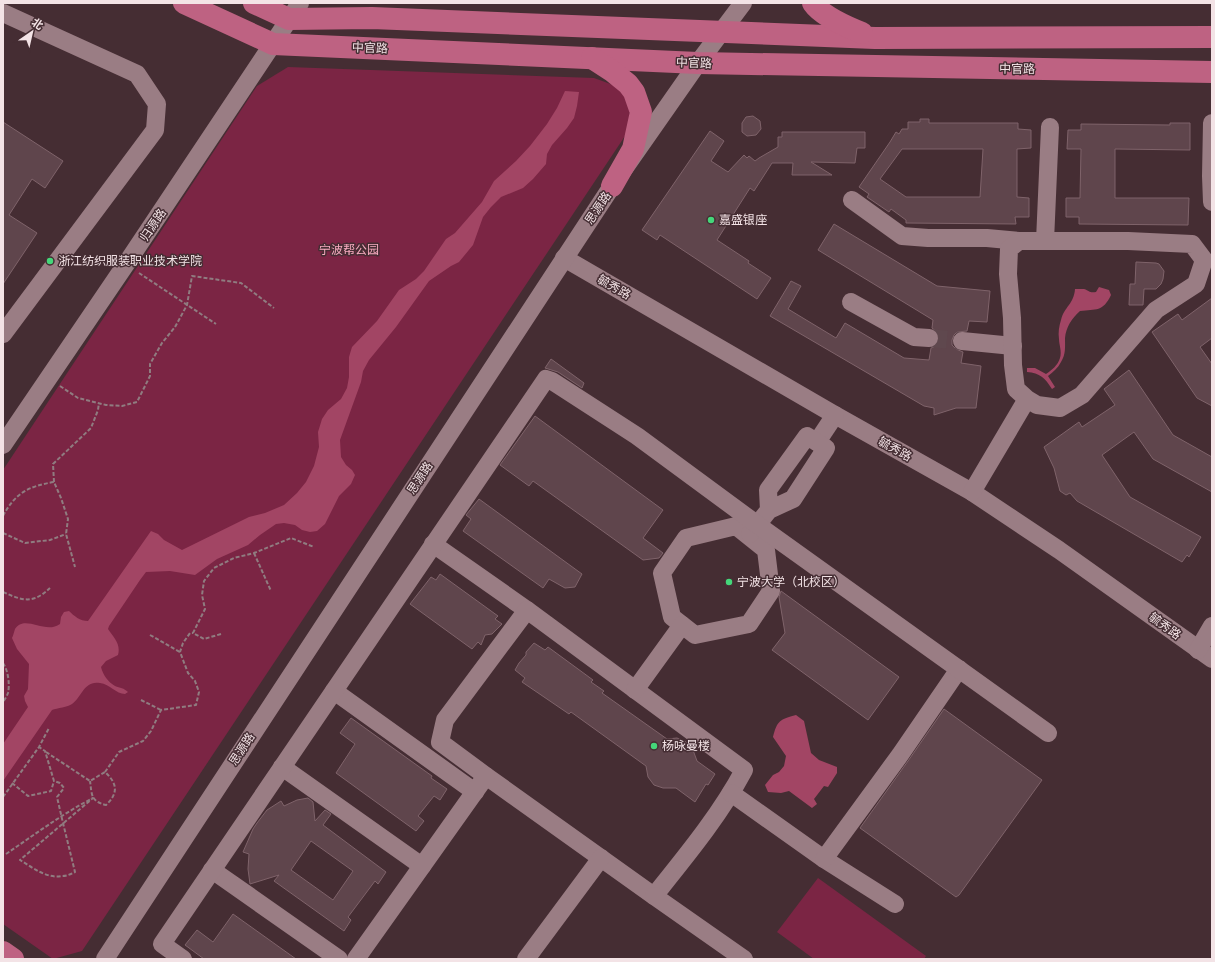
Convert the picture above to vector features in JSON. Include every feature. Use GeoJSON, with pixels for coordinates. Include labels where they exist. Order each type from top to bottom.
{"type":"FeatureCollection","features":[{"type":"Feature","properties":{"kind":"main road","name":"中官路"},"geometry":{"type":"LineString","coordinates":[[184,3],[273,44],[698,63],[1212,72]]}},
{"type":"Feature","properties":{"kind":"main road"},"geometry":{"type":"LineString","coordinates":[[254,3],[295,11],[372,18],[875,38],[1212,37]]}},
{"type":"Feature","properties":{"kind":"main road"},"geometry":{"type":"LineString","coordinates":[[354,3],[372,18]]}},
{"type":"Feature","properties":{"kind":"main road"},"geometry":{"type":"LineString","coordinates":[[813,3],[817,9],[845,27],[875,38]]}},
{"type":"Feature","properties":{"kind":"main road"},"geometry":{"type":"LineString","coordinates":[[592,58],[628,84],[634,92],[641,112],[633,149],[612,186]]}},
{"type":"Feature","properties":{"kind":"main road"},"geometry":{"type":"LineString","coordinates":[[3,952],[13,959]]}},
{"type":"Feature","properties":{"kind":"street","name":"思源路"},"geometry":{"type":"LineString","coordinates":[[105,959],[612,186],[698,63],[743,3]]}},
{"type":"Feature","properties":{"kind":"street","name":"归源路"},"geometry":{"type":"LineString","coordinates":[[3,445],[295,11]]}},
{"type":"Feature","properties":{"kind":"street"},"geometry":{"type":"LineString","coordinates":[[3,13],[136,74],[157,104],[155,130],[5,328]]}},
{"type":"Feature","properties":{"kind":"street"},"geometry":{"type":"LineString","coordinates":[[1212,123],[1212,202]]}},
{"type":"Feature","properties":{"kind":"street"},"geometry":{"type":"LineString","coordinates":[[1045,241],[1050,127]]}},
{"type":"Feature","properties":{"kind":"street"},"geometry":{"type":"LineString","coordinates":[[852,200],[902,236],[928,238],[987,238],[1019,241],[1128,242],[1212,245]]}},
{"type":"Feature","properties":{"kind":"street"},"geometry":{"type":"LineString","coordinates":[[1019,241],[1009,249],[1008,274],[1012,318],[1013,365],[1016,389],[1027,399],[1037,405],[1060,408],[1082,395],[1156,310],[1196,284],[1204,260],[1192,244]]}},
{"type":"Feature","properties":{"kind":"street","name":"毓秀路"},"geometry":{"type":"LineString","coordinates":[[564,258],[835,415],[972,492],[1207,651]]}},
{"type":"Feature","properties":{"kind":"street"},"geometry":{"type":"LineString","coordinates":[[851,302],[914,337],[929,338]]}},
{"type":"Feature","properties":{"kind":"street"},"geometry":{"type":"LineString","coordinates":[[962,341],[1013,346]]}},
{"type":"Feature","properties":{"kind":"street"},"geometry":{"type":"LineString","coordinates":[[183,959],[162,944],[546,379],[552,381],[637,436],[753,531],[959,669],[1048,733]]}},
{"type":"Feature","properties":{"kind":"street"},"geometry":{"type":"LineString","coordinates":[[972,492],[1027,399]]}},
{"type":"Feature","properties":{"kind":"street"},"geometry":{"type":"LineString","coordinates":[[817,442],[835,415]]}},
{"type":"Feature","properties":{"kind":"street"},"geometry":{"type":"LineString","coordinates":[[753,531],[769,510],[793,499],[826,448],[806,436],[768,490],[769,510]]}},
{"type":"Feature","properties":{"kind":"street"},"geometry":{"type":"LineString","coordinates":[[736,526],[753,531],[766,550],[771,591],[749,624],[695,634],[682,625],[672,618],[662,573],[686,538],[736,526]]}},
{"type":"Feature","properties":{"kind":"street"},"geometry":{"type":"LineString","coordinates":[[433,544],[527,610],[744,770],[731,793],[700,837],[654,896]]}},
{"type":"Feature","properties":{"kind":"street"},"geometry":{"type":"LineString","coordinates":[[527,610],[445,720],[440,742],[744,959]]}},
{"type":"Feature","properties":{"kind":"street"},"geometry":{"type":"LineString","coordinates":[[635,690],[682,625]]}},
{"type":"Feature","properties":{"kind":"street"},"geometry":{"type":"LineString","coordinates":[[1207,651],[1212,626]]}},
{"type":"Feature","properties":{"kind":"street"},"geometry":{"type":"LineString","coordinates":[[824,859],[900,755],[959,669]]}},
{"type":"Feature","properties":{"kind":"street"},"geometry":{"type":"LineString","coordinates":[[334,691],[475,792]]}},
{"type":"Feature","properties":{"kind":"street"},"geometry":{"type":"LineString","coordinates":[[282,767],[422,866]]}},
{"type":"Feature","properties":{"kind":"street"},"geometry":{"type":"LineString","coordinates":[[356,959],[486,776]]}},
{"type":"Feature","properties":{"kind":"street"},"geometry":{"type":"LineString","coordinates":[[731,793],[824,859],[895,904]]}},
{"type":"Feature","properties":{"kind":"street"},"geometry":{"type":"LineString","coordinates":[[526,959],[601,858]]}},
{"type":"Feature","properties":{"kind":"street"},"geometry":{"type":"LineString","coordinates":[[212,870],[339,959]]}},
{"type":"Feature","properties":{"kind":"path"},"geometry":{"type":"LineString","coordinates":[[126,264],[216,324]]}},
{"type":"Feature","properties":{"kind":"path"},"geometry":{"type":"LineString","coordinates":[[49,378],[78,398],[106,405],[122,406],[136,402],[150,376],[150,364],[162,343],[175,327],[187,305],[192,276],[242,283],[274,308]]}},
{"type":"Feature","properties":{"kind":"path"},"geometry":{"type":"LineString","coordinates":[[75,567],[66,534],[68,519],[54,482],[53,464],[91,428],[99,403]]}},
{"type":"Feature","properties":{"kind":"path"},"geometry":{"type":"LineString","coordinates":[[3,516],[16,496],[30,488],[54,482]]}},
{"type":"Feature","properties":{"kind":"path"},"geometry":{"type":"LineString","coordinates":[[3,533],[25,543],[50,540],[66,534]]}},
{"type":"Feature","properties":{"kind":"path"},"geometry":{"type":"LineString","coordinates":[[141,700],[161,710],[196,705],[200,692],[195,681],[188,673],[180,652],[183,643],[190,633],[193,633],[205,609],[202,595],[204,581],[214,568],[234,558],[254,553],[291,538],[314,547]]}},
{"type":"Feature","properties":{"kind":"path"},"geometry":{"type":"LineString","coordinates":[[254,553],[271,591]]}},
{"type":"Feature","properties":{"kind":"path"},"geometry":{"type":"LineString","coordinates":[[3,592],[24,600],[41,596],[50,588]]}},
{"type":"Feature","properties":{"kind":"path"},"geometry":{"type":"LineString","coordinates":[[193,633],[204,639],[221,634]]}},
{"type":"Feature","properties":{"kind":"path"},"geometry":{"type":"LineString","coordinates":[[150,635],[180,652]]}},
{"type":"Feature","properties":{"kind":"path"},"geometry":{"type":"LineString","coordinates":[[3,663],[9,685],[8,693],[3,702]]}},
{"type":"Feature","properties":{"kind":"path"},"geometry":{"type":"LineString","coordinates":[[3,676],[7,675]]}},
{"type":"Feature","properties":{"kind":"path"},"geometry":{"type":"LineString","coordinates":[[90,781],[105,772],[119,752],[143,741],[151,731],[161,710]]}},
{"type":"Feature","properties":{"kind":"path"},"geometry":{"type":"LineString","coordinates":[[3,797],[39,747],[49,728]]}},
{"type":"Feature","properties":{"kind":"path"},"geometry":{"type":"LineString","coordinates":[[39,747],[90,781]]}},
{"type":"Feature","properties":{"kind":"path"},"geometry":{"type":"LineString","coordinates":[[12,783],[28,796],[51,791],[54,781],[45,751]]}},
{"type":"Feature","properties":{"kind":"path"},"geometry":{"type":"LineString","coordinates":[[90,781],[90,791],[93,798],[99,803],[106,804],[113,798],[115,788],[113,780],[105,772]]}},
{"type":"Feature","properties":{"kind":"path"},"geometry":{"type":"LineString","coordinates":[[54,781],[60,783],[64,788],[57,797],[62,816],[63,823],[75,872],[62,876],[52,876],[39,872],[20,860],[63,823],[93,798]]}},
{"type":"Feature","properties":{"kind":"path"},"geometry":{"type":"LineString","coordinates":[[6,854],[62,816],[93,798]]}},
{"type":"Feature","properties":{"kind":"green space","name":"宁波帮公园"},"geometry":{"type":"Polygon","coordinates":[[[288,67],[594,78],[616,86],[631,104],[627,133],[82,951],[53,959],[3,924],[3,470],[257,86],[288,67]]]}},
{"type":"Feature","properties":{"kind":"green space"},"geometry":{"type":"Polygon","coordinates":[[[818,878],[926,956],[924,959],[814,959],[777,932],[818,878]]]}},
{"type":"Feature","properties":{"kind":"shaded area"},"geometry":{"type":"Polygon","coordinates":[[[565,91],[579,92],[574,118],[552,145],[547,154],[546,164],[523,188],[501,197],[491,207],[483,217],[473,245],[459,262],[429,281],[396,327],[369,360],[363,371],[361,382],[340,440],[341,457],[355,475],[351,484],[339,496],[325,524],[317,531],[310,532],[302,530],[295,525],[284,523],[276,524],[248,545],[217,559],[195,575],[170,571],[146,572],[109,626],[108,629],[118,644],[119,651],[118,655],[106,661],[101,667],[104,675],[110,682],[128,692],[122,694],[104,684],[90,684],[72,704],[52,710],[3,781],[3,744],[28,707],[24,696],[28,689],[29,664],[17,649],[12,638],[15,629],[24,623],[54,627],[60,624],[61,617],[64,612],[69,611],[80,619],[88,621],[151,531],[182,550],[249,517],[265,513],[284,505],[297,493],[306,482],[314,466],[319,447],[318,432],[322,419],[328,410],[341,399],[347,388],[349,377],[349,357],[352,347],[377,321],[399,290],[416,279],[424,271],[446,239],[455,233],[482,202],[494,181],[530,146],[547,124],[565,91]]]}},
{"type":"Feature","properties":{"kind":"shaded area"},"geometry":{"type":"Polygon","coordinates":[[[1099,287],[1109,290],[1111,295],[1102,307],[1095,310],[1080,311],[1070,323],[1065,338],[1063,359],[1057,368],[1048,376],[1055,387],[1052,389],[1042,377],[1027,372],[1027,368],[1035,368],[1046,374],[1058,363],[1061,355],[1059,341],[1060,322],[1064,312],[1073,298],[1075,289],[1084,289],[1091,292],[1096,292],[1099,287]]]}},
{"type":"Feature","properties":{"kind":"shaded area"},"geometry":{"type":"Polygon","coordinates":[[[796,715],[804,721],[811,753],[819,760],[837,767],[837,773],[828,787],[824,786],[814,799],[817,804],[812,808],[789,791],[781,793],[768,792],[765,785],[773,775],[779,772],[784,766],[786,756],[773,737],[776,727],[786,718],[796,715]]]}},
{"type":"Feature","properties":{"kind":"building"},"geometry":{"type":"Polygon","coordinates":[[[753,116],[760,121],[761,129],[756,135],[747,136],[742,132],[742,123],[746,117],[753,116]]]}},
{"type":"Feature","properties":{"kind":"building"},"geometry":{"type":"Polygon","coordinates":[[[920,119],[929,119],[929,123],[1018,123],[1018,129],[1031,130],[1031,148],[1017,149],[1017,197],[1029,198],[1029,217],[1015,217],[1016,224],[906,223],[906,220],[891,209],[889,212],[867,197],[869,194],[859,187],[896,132],[899,134],[902,129],[908,129],[908,122],[920,122],[920,119]],[[902,149],[880,179],[906,197],[980,197],[983,149],[902,149]]]}},
{"type":"Feature","properties":{"kind":"building"},"geometry":{"type":"Polygon","coordinates":[[[3,122],[63,161],[45,188],[32,179],[9,215],[37,233],[3,284],[3,122]]]}},
{"type":"Feature","properties":{"kind":"building"},"geometry":{"type":"Polygon","coordinates":[[[1170,123],[1190,123],[1190,150],[1115,149],[1115,198],[1189,198],[1188,225],[1079,224],[1079,217],[1066,217],[1066,198],[1080,198],[1081,149],[1067,149],[1068,130],[1081,130],[1081,124],[1170,125],[1170,123]]]}},
{"type":"Feature","properties":{"kind":"building"},"geometry":{"type":"Polygon","coordinates":[[[710,131],[724,141],[711,161],[728,172],[744,155],[747,158],[749,156],[755,161],[778,147],[778,137],[782,137],[782,132],[865,132],[865,148],[857,148],[855,163],[811,162],[832,175],[792,175],[793,163],[772,163],[754,191],[750,188],[717,240],[749,261],[748,263],[771,278],[757,299],[660,235],[657,240],[642,230],[710,131]]]}},
{"type":"Feature","properties":{"kind":"building"},"geometry":{"type":"Polygon","coordinates":[[[834,224],[937,286],[990,291],[987,322],[969,321],[967,331],[957,332],[952,340],[952,345],[956,349],[963,352],[961,363],[981,366],[976,408],[956,408],[934,415],[934,408],[924,406],[770,316],[791,281],[801,286],[788,309],[836,338],[845,323],[904,358],[929,360],[931,348],[937,344],[939,339],[938,333],[932,328],[933,320],[818,250],[834,224]]]}},
{"type":"Feature","properties":{"kind":"building"},"geometry":{"type":"Polygon","coordinates":[[[1136,262],[1159,264],[1164,271],[1163,279],[1161,284],[1156,289],[1144,289],[1143,305],[1129,305],[1130,284],[1135,284],[1136,262]]]}},
{"type":"Feature","properties":{"kind":"building"},"geometry":{"type":"Polygon","coordinates":[[[1212,298],[1212,338],[1200,347],[1212,364],[1212,406],[1197,398],[1152,332],[1178,314],[1182,320],[1212,298]]]}},
{"type":"Feature","properties":{"kind":"building"},"geometry":{"type":"Polygon","coordinates":[[[551,359],[584,383],[582,388],[558,372],[545,368],[551,359]]]}},
{"type":"Feature","properties":{"kind":"building"},"geometry":{"type":"Polygon","coordinates":[[[1129,370],[1173,435],[1212,457],[1212,492],[1153,459],[1134,432],[1102,455],[1130,497],[1201,537],[1189,557],[1187,555],[1182,562],[1077,501],[1070,493],[1066,495],[1060,491],[1054,468],[1044,447],[1079,422],[1082,427],[1115,405],[1104,389],[1129,370]]]}},
{"type":"Feature","properties":{"kind":"building"},"geometry":{"type":"Polygon","coordinates":[[[535,416],[663,510],[643,538],[663,553],[659,558],[643,560],[533,481],[529,486],[500,465],[535,416]]]}},
{"type":"Feature","properties":{"kind":"building"},"geometry":{"type":"Polygon","coordinates":[[[479,499],[582,574],[575,587],[565,588],[549,579],[543,588],[463,531],[471,519],[466,515],[479,499]]]}},
{"type":"Feature","properties":{"kind":"building"},"geometry":{"type":"Polygon","coordinates":[[[440,574],[498,616],[495,619],[502,624],[492,634],[485,635],[481,645],[478,642],[472,649],[410,604],[431,577],[436,580],[440,574]]]}},
{"type":"Feature","properties":{"kind":"building"},"geometry":{"type":"Polygon","coordinates":[[[781,591],[899,677],[868,720],[772,650],[785,633],[779,597],[781,591]]]}},
{"type":"Feature","properties":{"kind":"building","name":"杨咏曼楼"},"geometry":{"type":"Polygon","coordinates":[[[534,643],[545,650],[548,647],[593,680],[591,682],[604,691],[602,693],[667,739],[677,738],[686,742],[693,750],[697,761],[715,774],[708,785],[706,784],[695,802],[676,788],[663,788],[654,785],[648,777],[646,766],[571,712],[569,714],[522,682],[525,678],[515,670],[526,655],[526,652],[534,643]]]}},
{"type":"Feature","properties":{"kind":"building"},"geometry":{"type":"Polygon","coordinates":[[[944,709],[1042,780],[959,895],[956,897],[860,828],[944,709]]]}},
{"type":"Feature","properties":{"kind":"building"},"geometry":{"type":"Polygon","coordinates":[[[351,718],[432,776],[431,778],[447,789],[440,800],[434,796],[418,816],[424,821],[416,831],[336,773],[355,744],[340,733],[351,718]]]}},
{"type":"Feature","properties":{"kind":"building"},"geometry":{"type":"Polygon","coordinates":[[[308,798],[313,802],[315,821],[325,810],[331,814],[323,825],[386,872],[378,884],[375,881],[348,917],[351,920],[344,931],[274,881],[279,875],[250,884],[248,869],[249,854],[243,852],[253,829],[267,810],[281,801],[284,806],[297,800],[308,798]],[[311,841],[291,870],[333,900],[353,871],[311,841]]]}},
{"type":"Feature","properties":{"kind":"building"},"geometry":{"type":"Polygon","coordinates":[[[233,914],[296,959],[204,959],[185,945],[197,930],[213,942],[233,914]]]}},
{"type":"Feature","properties":{"kind":"tunnel"},"geometry":{"type":"LineString","coordinates":[[929,338],[962,341]]}},
{"type":"Feature","properties":{"kind":"place","name":"嘉盛银座"},"geometry":{"type":"Point","coordinates":[711,220]}},
{"type":"Feature","properties":{"kind":"place","name":"浙江纺织服装职业技术学院"},"geometry":{"type":"Point","coordinates":[50,261]}},
{"type":"Feature","properties":{"kind":"place","name":"宁波大学（北校区）"},"geometry":{"type":"Point","coordinates":[729,582]}},
{"type":"Feature","properties":{"kind":"place","name":"杨咏曼楼"},"geometry":{"type":"Point","coordinates":[654,746]}}]}
